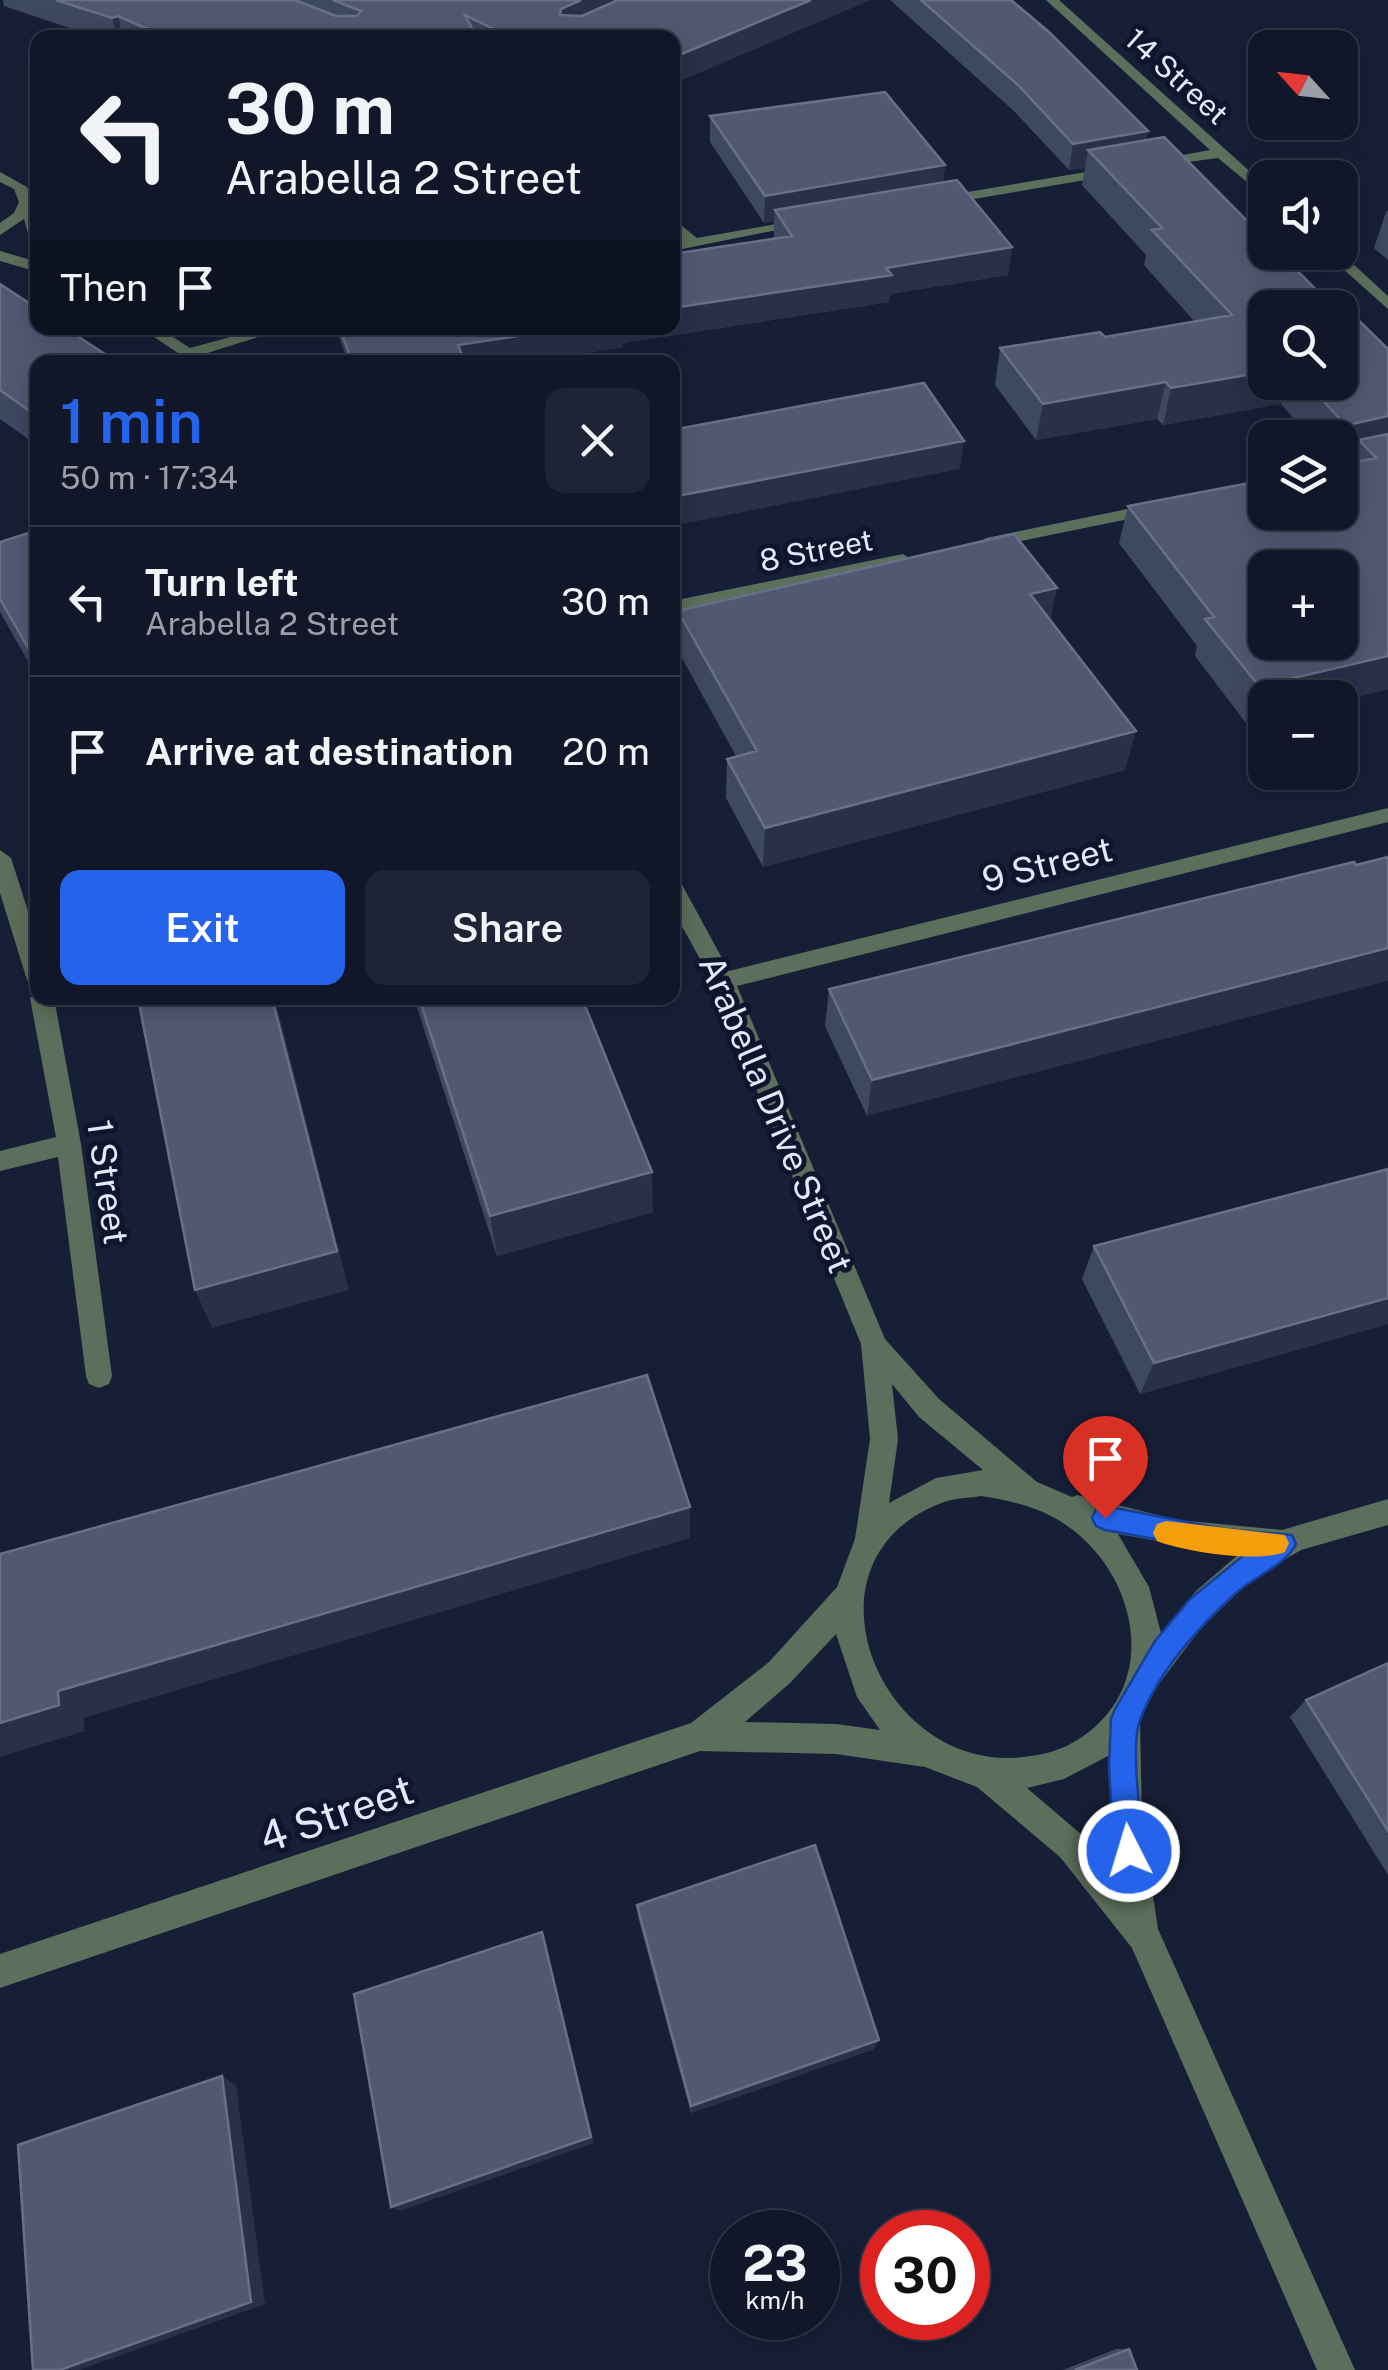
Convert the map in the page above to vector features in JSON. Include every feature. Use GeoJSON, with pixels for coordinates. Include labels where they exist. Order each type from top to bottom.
{"type":"FeatureCollection","features":[{"type":"Feature","properties":{"kind":"street","name":"14 Street"},"geometry":{"type":"LineString","coordinates":[[1052,0],[1248,178]]}},
{"type":"Feature","properties":{"kind":"street"},"geometry":{"type":"LineString","coordinates":[[925,203],[1220,153]]}},
{"type":"Feature","properties":{"kind":"street"},"geometry":{"type":"LineString","coordinates":[[0,176],[20,187],[30,215]]}},
{"type":"Feature","properties":{"kind":"street"},"geometry":{"type":"LineString","coordinates":[[0,230],[20,215],[26,202]]}},
{"type":"Feature","properties":{"kind":"street"},"geometry":{"type":"LineString","coordinates":[[680,246],[828,220]]}},
{"type":"Feature","properties":{"kind":"street"},"geometry":{"type":"LineString","coordinates":[[680,230],[694,244]]}},
{"type":"Feature","properties":{"kind":"street"},"geometry":{"type":"LineString","coordinates":[[0,256],[30,265]]}},
{"type":"Feature","properties":{"kind":"street"},"geometry":{"type":"LineString","coordinates":[[1350,270],[1388,304]]}},
{"type":"Feature","properties":{"kind":"street"},"geometry":{"type":"LineString","coordinates":[[160,335],[191,355]]}},
{"type":"Feature","properties":{"kind":"street"},"geometry":{"type":"LineString","coordinates":[[204,355],[260,335]]}},
{"type":"Feature","properties":{"kind":"street"},"geometry":{"type":"LineString","coordinates":[[975,546],[1168,506]]}},
{"type":"Feature","properties":{"kind":"street","name":"8 Street"},"geometry":{"type":"LineString","coordinates":[[680,605],[918,557]]}},
{"type":"Feature","properties":{"kind":"street","name":"9 Street"},"geometry":{"type":"LineString","coordinates":[[724,981],[1388,815]]}},
{"type":"Feature","properties":{"kind":"street"},"geometry":{"type":"LineString","coordinates":[[0,858],[30,954]]}},
{"type":"Feature","properties":{"kind":"street","name":"Arabella Drive Street"},"geometry":{"type":"LineString","coordinates":[[680,901],[724,981],[874,1344]]}},
{"type":"Feature","properties":{"kind":"street","name":"1 Street"},"geometry":{"type":"LineString","coordinates":[[43,1005],[69,1144],[99,1376]]}},
{"type":"Feature","properties":{"kind":"street"},"geometry":{"type":"LineString","coordinates":[[0,1162],[69,1144]]}},
{"type":"Feature","properties":{"kind":"street"},"geometry":{"type":"LineString","coordinates":[[874,1344],[929,1408],[1038,1494],[1088,1523],[1122,1560],[1142,1604],[1147,1652],[1131,1708],[1126,1823],[1144,1936],[1336,2370]]}},
{"type":"Feature","properties":{"kind":"street"},"geometry":{"type":"LineString","coordinates":[[869,1542],[884,1439],[874,1344]]}},
{"type":"Feature","properties":{"kind":"street"},"geometry":{"type":"LineString","coordinates":[[927,1752],[889,1720],[862,1682],[848,1639],[848,1596],[856,1567],[869,1542],[898,1511],[938,1490],[981,1484],[1038,1494],[1163,1532],[1224,1542],[1283,1544]]}},
{"type":"Feature","properties":{"kind":"street"},"geometry":{"type":"LineString","coordinates":[[985,1773],[1039,1772],[1088,1754],[1131,1708],[1165,1650],[1199,1608],[1240,1573],[1283,1544],[1388,1512]]}},
{"type":"Feature","properties":{"kind":"street"},"geometry":{"type":"LineString","coordinates":[[700,1736],[782,1672],[848,1596]]}},
{"type":"Feature","properties":{"kind":"street"},"geometry":{"type":"LineString","coordinates":[[700,1736],[791,1735],[927,1752],[985,1773],[1070,1846],[1144,1936]]}},
{"type":"Feature","properties":{"kind":"street","name":"4 Street"},"geometry":{"type":"LineString","coordinates":[[0,1970],[700,1736]]}},
{"type":"Feature","properties":{"kind":"building"},"geometry":{"type":"Polygon","coordinates":[[[56,0],[295,0],[336,16],[357,16],[361,11],[333,0],[581,0],[561,9],[560,15],[582,16],[618,0],[811,0],[680,55],[680,30],[496,30],[465,15],[473,30],[150,30],[118,16],[112,18],[56,0]]]}},
{"type":"Feature","properties":{"kind":"building"},"geometry":{"type":"Polygon","coordinates":[[[921,0],[1011,0],[1049,32],[1148,131],[1073,144],[1018,85],[921,0]]]}},
{"type":"Feature","properties":{"kind":"building"},"geometry":{"type":"Polygon","coordinates":[[[885,92],[945,165],[765,196],[710,116],[885,92]]]}},
{"type":"Feature","properties":{"kind":"building"},"geometry":{"type":"Polygon","coordinates":[[[1164,137],[1248,222],[1248,270],[1297,270],[1316,290],[1248,290],[1248,375],[1171,388],[1166,382],[1043,404],[1000,348],[1100,332],[1105,337],[1232,315],[1152,230],[1162,228],[1088,150],[1164,137]]]}},
{"type":"Feature","properties":{"kind":"building"},"geometry":{"type":"Polygon","coordinates":[[[957,180],[1012,247],[886,268],[892,275],[680,307],[680,253],[792,236],[775,210],[957,180]]]}},
{"type":"Feature","properties":{"kind":"building"},"geometry":{"type":"Polygon","coordinates":[[[0,284],[30,304],[30,335],[76,335],[106,355],[30,355],[30,411],[0,390],[0,284]]]}},
{"type":"Feature","properties":{"kind":"building"},"geometry":{"type":"Polygon","coordinates":[[[1358,320],[1388,349],[1388,416],[1358,423],[1341,420],[1322,400],[1358,400],[1358,320]]]}},
{"type":"Feature","properties":{"kind":"building"},"geometry":{"type":"Polygon","coordinates":[[[342,335],[524,335],[458,345],[462,355],[350,355],[342,335]]]}},
{"type":"Feature","properties":{"kind":"building"},"geometry":{"type":"Polygon","coordinates":[[[924,383],[964,441],[680,495],[680,429],[924,383]]]}},
{"type":"Feature","properties":{"kind":"building"},"geometry":{"type":"Polygon","coordinates":[[[1388,434],[1388,656],[1285,680],[1254,680],[1205,619],[1214,617],[1128,506],[1248,483],[1248,530],[1358,530],[1358,462],[1376,458],[1359,440],[1388,434]]]}},
{"type":"Feature","properties":{"kind":"building"},"geometry":{"type":"Polygon","coordinates":[[[30,533],[30,651],[0,599],[0,542],[30,533]]]}},
{"type":"Feature","properties":{"kind":"building"},"geometry":{"type":"Polygon","coordinates":[[[1014,534],[1057,588],[1030,594],[1136,731],[765,828],[727,759],[757,751],[680,611],[1014,534]]]}},
{"type":"Feature","properties":{"kind":"building"},"geometry":{"type":"Polygon","coordinates":[[[1388,857],[1388,948],[872,1080],[829,989],[1354,862],[1356,865],[1388,857]]]}},
{"type":"Feature","properties":{"kind":"building"},"geometry":{"type":"Polygon","coordinates":[[[139,1005],[274,1005],[337,1251],[195,1290],[139,1005]]]}},
{"type":"Feature","properties":{"kind":"building"},"geometry":{"type":"Polygon","coordinates":[[[421,1005],[585,1005],[652,1172],[490,1216],[421,1005]]]}},
{"type":"Feature","properties":{"kind":"building"},"geometry":{"type":"Polygon","coordinates":[[[1388,1169],[1388,1298],[1154,1363],[1094,1246],[1388,1169]]]}},
{"type":"Feature","properties":{"kind":"building"},"geometry":{"type":"Polygon","coordinates":[[[647,1375],[690,1507],[58,1691],[59,1705],[0,1723],[0,1554],[647,1375]]]}},
{"type":"Feature","properties":{"kind":"building"},"geometry":{"type":"Polygon","coordinates":[[[1388,1663],[1388,1831],[1306,1700],[1388,1663]]]}},
{"type":"Feature","properties":{"kind":"building"},"geometry":{"type":"Polygon","coordinates":[[[815,1845],[879,2040],[691,2106],[637,1905],[815,1845]]]}},
{"type":"Feature","properties":{"kind":"building"},"geometry":{"type":"Polygon","coordinates":[[[542,1932],[591,2137],[391,2207],[354,1994],[542,1932]]]}},
{"type":"Feature","properties":{"kind":"building"},"geometry":{"type":"Polygon","coordinates":[[[222,2076],[251,2302],[60,2370],[33,2370],[18,2145],[222,2076]]]}},
{"type":"Feature","properties":{"kind":"building"},"geometry":{"type":"Polygon","coordinates":[[[1129,2349],[1137,2370],[1075,2370],[1129,2349]]]}},
{"type":"Feature","properties":{"kind":"slow traffic"},"geometry":{"type":"LineString","coordinates":[[1166,1533],[1224,1542],[1276,1543]]}},
{"type":"Feature","properties":{"kind":"route"},"geometry":{"type":"LineString","coordinates":[[1105,1518],[1224,1542],[1283,1544],[1199,1608],[1165,1650],[1125,1719],[1123,1766],[1129,1851]]}}]}
